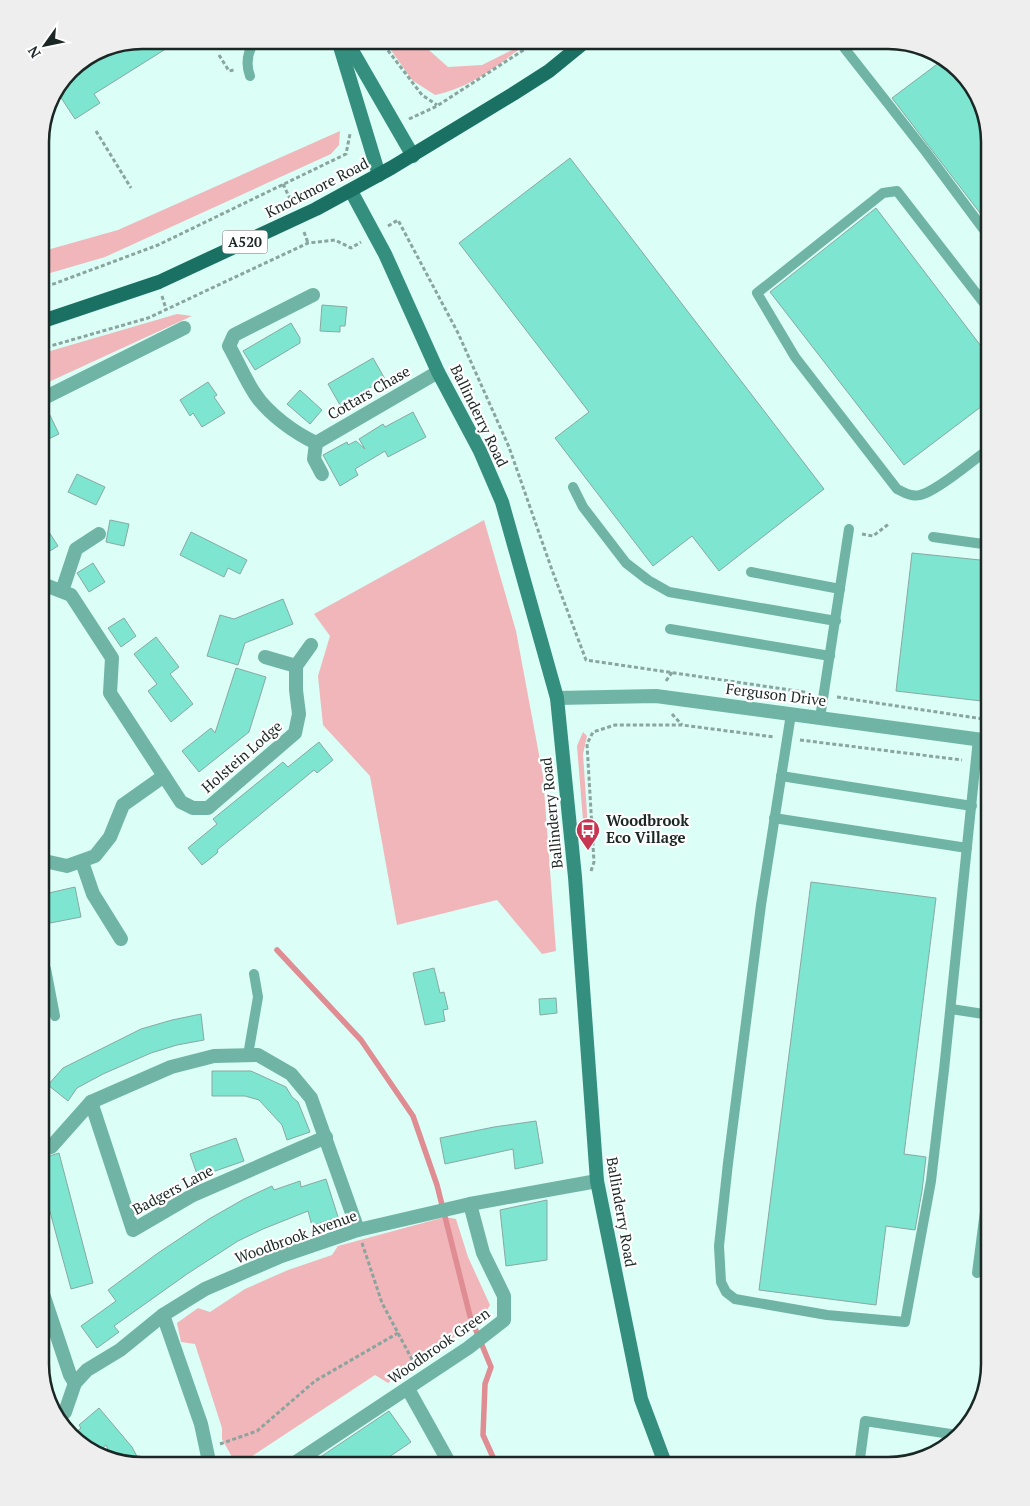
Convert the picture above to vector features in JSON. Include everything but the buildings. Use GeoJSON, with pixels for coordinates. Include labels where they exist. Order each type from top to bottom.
{"type":"FeatureCollection","features":[{"type":"Feature","properties":{"kind":"main road"},"geometry":{"type":"LineString","coordinates":[[341,49],[378,175]]}},
{"type":"Feature","properties":{"kind":"main road"},"geometry":{"type":"LineString","coordinates":[[351,49],[413,156]]}},
{"type":"Feature","properties":{"kind":"main road","name":"Knockmore Road"},"geometry":{"type":"LineString","coordinates":[[49,319],[159,282],[316,209],[413,156],[549,71],[577,49]]}},
{"type":"Feature","properties":{"kind":"main road","name":"Ballinderry Road"},"geometry":{"type":"LineString","coordinates":[[351,191],[374,235],[438,372],[480,452],[502,502],[557,698],[575,877],[597,1181],[641,1399],[663,1457]]}},
{"type":"Feature","properties":{"kind":"street"},"geometry":{"type":"LineString","coordinates":[[313,296],[234,335],[229,346],[256,395],[264,405],[297,434],[316,443],[314,459],[322,474]]}},
{"type":"Feature","properties":{"kind":"street"},"geometry":{"type":"LineString","coordinates":[[293,305],[301,318]]}},
{"type":"Feature","properties":{"kind":"street"},"geometry":{"type":"LineString","coordinates":[[49,396],[184,328]]}},
{"type":"Feature","properties":{"kind":"street","name":"Cottars Chase"},"geometry":{"type":"LineString","coordinates":[[316,443],[438,372]]}},
{"type":"Feature","properties":{"kind":"street"},"geometry":{"type":"LineString","coordinates":[[49,586],[62,591],[76,549],[99,534]]}},
{"type":"Feature","properties":{"kind":"street","name":"Holstein Lodge"},"geometry":{"type":"LineString","coordinates":[[62,591],[71,595],[112,658],[110,693],[181,802],[193,808],[208,808],[295,733],[299,714],[296,666]]}},
{"type":"Feature","properties":{"kind":"street"},"geometry":{"type":"LineString","coordinates":[[265,657],[296,666],[311,645]]}},
{"type":"Feature","properties":{"kind":"street","name":"Ferguson Drive"},"geometry":{"type":"LineString","coordinates":[[557,698],[656,696],[981,740]]}},
{"type":"Feature","properties":{"kind":"street"},"geometry":{"type":"LineString","coordinates":[[49,862],[67,866],[95,856],[110,837],[123,804],[164,776]]}},
{"type":"Feature","properties":{"kind":"street"},"geometry":{"type":"LineString","coordinates":[[82,862],[93,894],[121,939]]}},
{"type":"Feature","properties":{"kind":"street"},"geometry":{"type":"LineString","coordinates":[[49,1148],[91,1102],[171,1067],[214,1056],[258,1055],[291,1074],[311,1098],[358,1230]]}},
{"type":"Feature","properties":{"kind":"street","name":"Badgers Lane"},"geometry":{"type":"LineString","coordinates":[[91,1102],[134,1230],[193,1195],[326,1138]]}},
{"type":"Feature","properties":{"kind":"street","name":"Woodbrook Avenue"},"geometry":{"type":"LineString","coordinates":[[63,1414],[75,1383],[87,1370],[120,1350],[163,1315],[205,1289],[279,1257],[358,1230],[470,1204],[597,1181]]}},
{"type":"Feature","properties":{"kind":"street","name":"Woodbrook Green"},"geometry":{"type":"LineString","coordinates":[[304,1457],[468,1348],[504,1320],[504,1296],[483,1253],[470,1204]]}},
{"type":"Feature","properties":{"kind":"street"},"geometry":{"type":"LineString","coordinates":[[49,1312],[70,1374],[75,1383]]}},
{"type":"Feature","properties":{"kind":"street"},"geometry":{"type":"LineString","coordinates":[[163,1315],[201,1424],[208,1457]]}},
{"type":"Feature","properties":{"kind":"street"},"geometry":{"type":"LineString","coordinates":[[408,1389],[446,1457]]}},
{"type":"Feature","properties":{"kind":"lane"},"geometry":{"type":"LineString","coordinates":[[248,72],[250,49]]}},
{"type":"Feature","properties":{"kind":"lane"},"geometry":{"type":"LineString","coordinates":[[845,49],[981,226]]}},
{"type":"Feature","properties":{"kind":"lane"},"geometry":{"type":"LineString","coordinates":[[981,299],[897,191],[882,193],[758,293],[795,357],[897,489],[908,494],[919,495],[931,491],[981,455]]}},
{"type":"Feature","properties":{"kind":"lane"},"geometry":{"type":"LineString","coordinates":[[573,487],[583,506],[626,563],[648,580],[669,592],[836,621]]}},
{"type":"Feature","properties":{"kind":"lane"},"geometry":{"type":"LineString","coordinates":[[820,718],[849,530]]}},
{"type":"Feature","properties":{"kind":"lane"},"geometry":{"type":"LineString","coordinates":[[933,537],[981,544]]}},
{"type":"Feature","properties":{"kind":"lane"},"geometry":{"type":"LineString","coordinates":[[751,572],[840,589]]}},
{"type":"Feature","properties":{"kind":"lane"},"geometry":{"type":"LineString","coordinates":[[670,629],[830,656]]}},
{"type":"Feature","properties":{"kind":"lane"},"geometry":{"type":"LineString","coordinates":[[791,714],[761,905],[719,1246],[721,1282],[726,1292],[735,1299],[827,1315],[905,1322],[931,1181],[976,762],[981,748]]}},
{"type":"Feature","properties":{"kind":"lane"},"geometry":{"type":"LineString","coordinates":[[781,776],[972,806]]}},
{"type":"Feature","properties":{"kind":"lane"},"geometry":{"type":"LineString","coordinates":[[774,818],[967,848]]}},
{"type":"Feature","properties":{"kind":"lane"},"geometry":{"type":"LineString","coordinates":[[248,1055],[258,997],[254,974]]}},
{"type":"Feature","properties":{"kind":"lane"},"geometry":{"type":"LineString","coordinates":[[49,985],[55,1016]]}},
{"type":"Feature","properties":{"kind":"lane"},"geometry":{"type":"LineString","coordinates":[[950,1009],[981,1013]]}},
{"type":"Feature","properties":{"kind":"lane"},"geometry":{"type":"LineString","coordinates":[[976,1274],[981,1238]]}},
{"type":"Feature","properties":{"kind":"lane"},"geometry":{"type":"LineString","coordinates":[[860,1457],[865,1421],[951,1433]]}},
{"type":"Feature","properties":{"kind":"path"},"geometry":{"type":"LineString","coordinates":[[387,49],[422,96],[437,106]]}},
{"type":"Feature","properties":{"kind":"path"},"geometry":{"type":"LineString","coordinates":[[396,126],[437,106],[525,49]]}},
{"type":"Feature","properties":{"kind":"path"},"geometry":{"type":"LineString","coordinates":[[219,55],[229,71],[248,72]]}},
{"type":"Feature","properties":{"kind":"path"},"geometry":{"type":"LineString","coordinates":[[49,286],[158,245],[346,154],[351,131],[365,126]]}},
{"type":"Feature","properties":{"kind":"path"},"geometry":{"type":"LineString","coordinates":[[96,131],[131,188]]}},
{"type":"Feature","properties":{"kind":"path"},"geometry":{"type":"LineString","coordinates":[[49,347],[148,318],[308,243],[335,240],[351,248],[374,235]]}},
{"type":"Feature","properties":{"kind":"path"},"geometry":{"type":"LineString","coordinates":[[849,530],[873,536],[890,524]]}},
{"type":"Feature","properties":{"kind":"path"},"geometry":{"type":"LineString","coordinates":[[589,877],[594,862],[587,744],[593,732],[615,725],[682,725],[976,762]]}},
{"type":"Feature","properties":{"kind":"path"},"geometry":{"type":"LineString","coordinates":[[358,1230],[382,1303],[423,1378]]}},
{"type":"Feature","properties":{"kind":"path"},"geometry":{"type":"LineString","coordinates":[[206,1448],[257,1431],[316,1381],[398,1333]]}},
{"type":"Feature","properties":{"kind":"shaded area"},"geometry":{"type":"Polygon","coordinates":[[[390,49],[428,49],[448,67],[482,65],[514,49],[519,49],[485,74],[448,92],[435,95],[412,80],[390,49]]]}},
{"type":"Feature","properties":{"kind":"shaded area"},"geometry":{"type":"Polygon","coordinates":[[[340,131],[339,145],[331,154],[105,257],[49,273],[49,249],[118,230],[340,131]]]}},
{"type":"Feature","properties":{"kind":"shaded area"},"geometry":{"type":"Polygon","coordinates":[[[177,314],[192,316],[49,382],[49,351],[177,314]]]}},
{"type":"Feature","properties":{"kind":"shaded area"},"geometry":{"type":"Polygon","coordinates":[[[484,520],[516,631],[543,776],[556,951],[542,954],[497,900],[397,925],[370,776],[323,725],[318,676],[330,636],[314,614],[484,520]]]}},
{"type":"Feature","properties":{"kind":"shaded area"},"geometry":{"type":"Polygon","coordinates":[[[583,732],[587,736],[583,754],[589,843],[585,845],[577,746],[583,732]]]}},
{"type":"Feature","properties":{"kind":"shaded area"},"geometry":{"type":"Polygon","coordinates":[[[445,1217],[456,1219],[468,1257],[490,1305],[483,1317],[388,1383],[375,1375],[251,1457],[232,1457],[222,1439],[222,1428],[195,1344],[181,1342],[177,1323],[198,1308],[210,1312],[245,1289],[288,1270],[332,1255],[338,1246],[445,1217]]]}},
{"type":"Feature","properties":{"kind":"waterway"},"geometry":{"type":"LineString","coordinates":[[277,950],[361,1040],[413,1116],[437,1185],[470,1316],[491,1367],[485,1384],[483,1435],[493,1457]]}},
{"type":"Feature","properties":{"kind":"place","name":"Woodbrook Eco Village"},"geometry":{"type":"Point","coordinates":[588,851]}}]}
